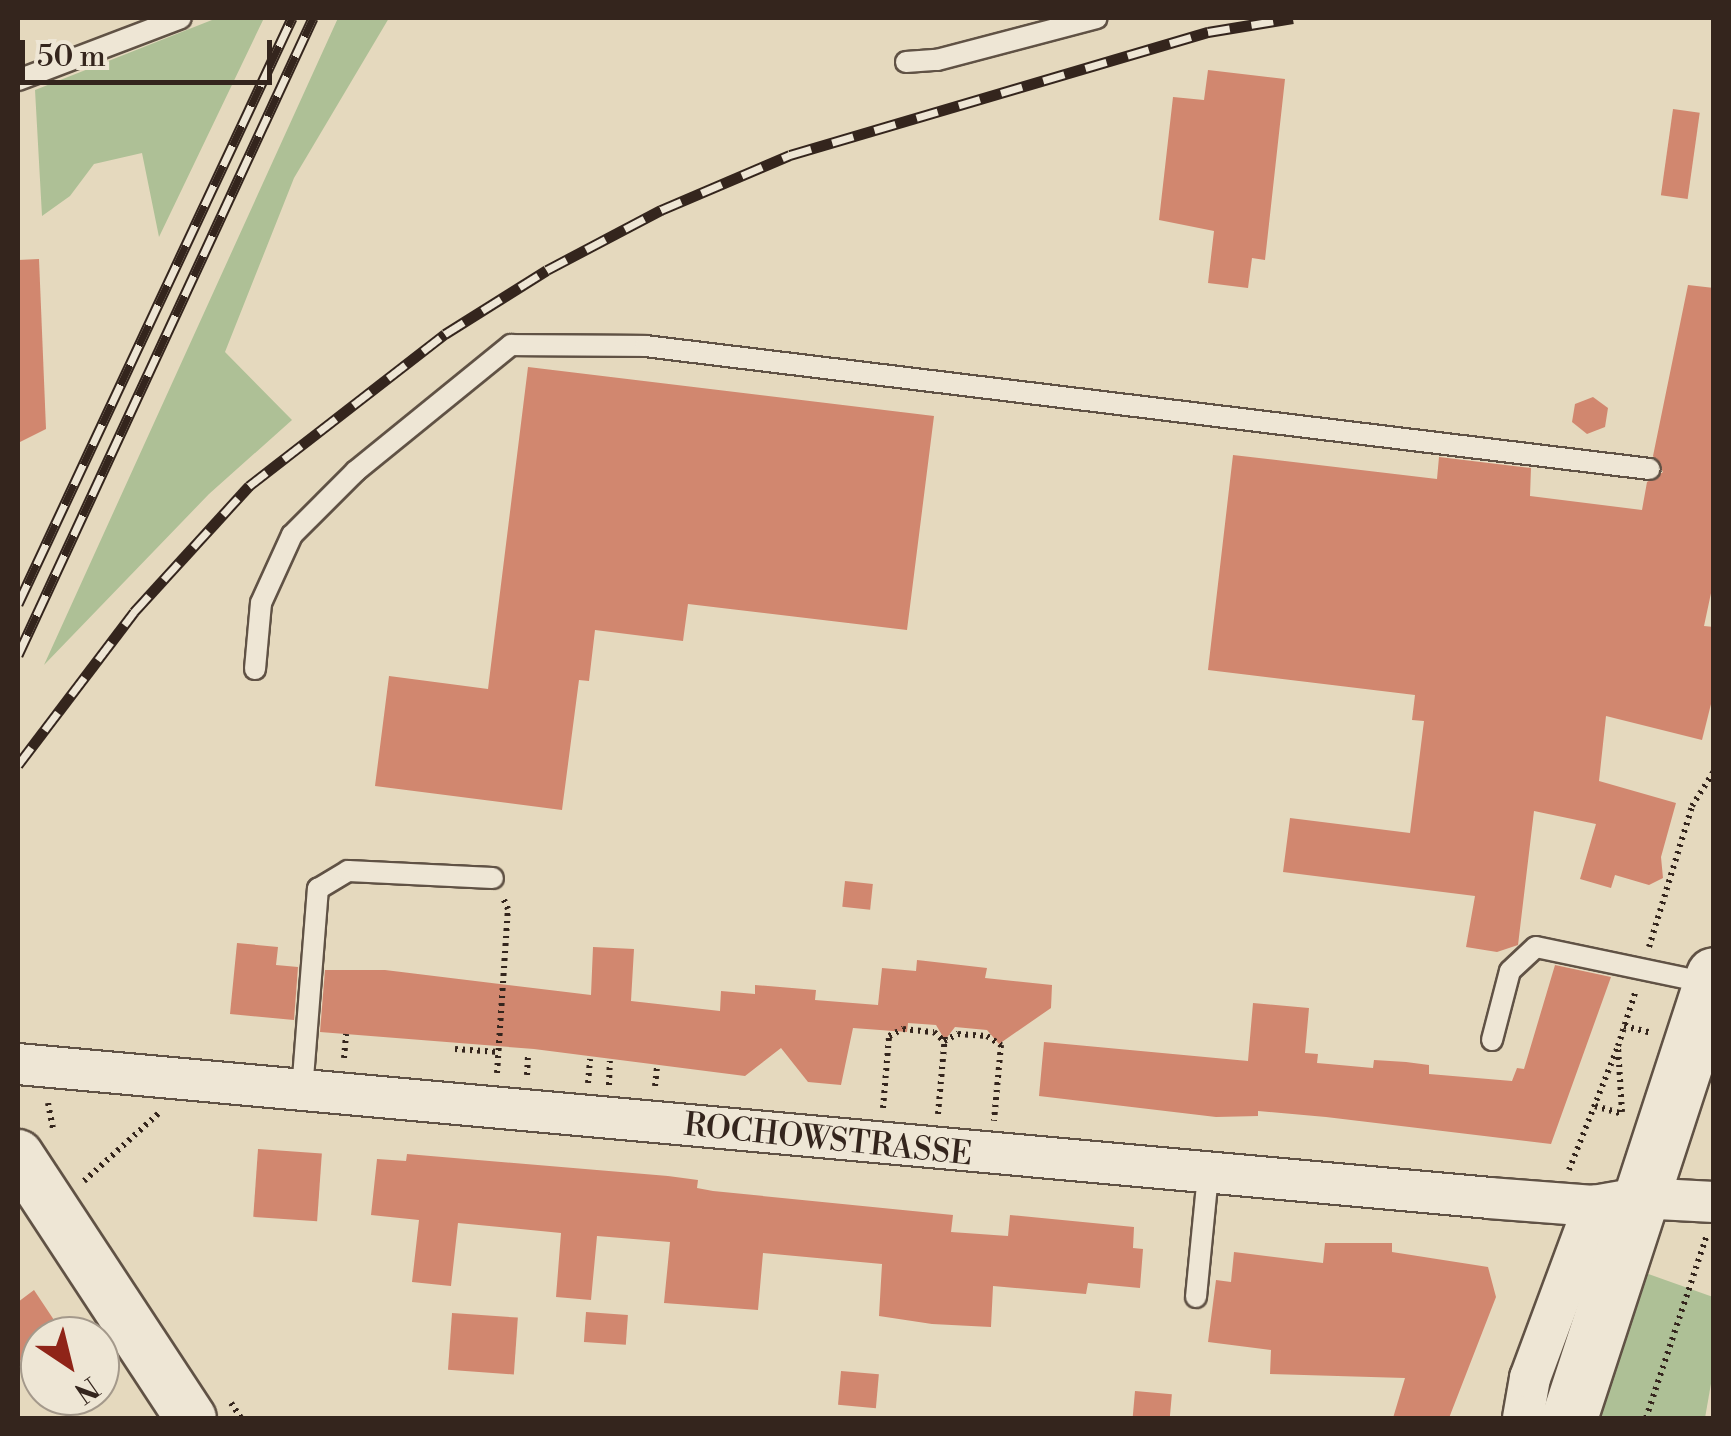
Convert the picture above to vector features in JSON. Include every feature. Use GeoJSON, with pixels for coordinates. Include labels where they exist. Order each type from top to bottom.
{"type":"FeatureCollection","features":[{"type":"Feature","properties":{"kind":"main road"},"geometry":{"type":"LineString","coordinates":[[1569,1418],[1616,1202],[1712,979]]}},
{"type":"Feature","properties":{"kind":"street","name":"ROCHOWSTRASSE"},"geometry":{"type":"LineString","coordinates":[[32,1065],[1208,1175],[1616,1202],[1714,1202]]}},
{"type":"Feature","properties":{"kind":"street"},"geometry":{"type":"LineString","coordinates":[[37,1145],[206,1405]]}},
{"type":"Feature","properties":{"kind":"street"},"geometry":{"type":"LineString","coordinates":[[1522,1418],[1530,1378],[1616,1202]]}},
{"type":"Feature","properties":{"kind":"lane"},"geometry":{"type":"LineString","coordinates":[[18,80],[181,18]]}},
{"type":"Feature","properties":{"kind":"lane"},"geometry":{"type":"LineString","coordinates":[[906,62],[938,60],[1097,18]]}},
{"type":"Feature","properties":{"kind":"lane"},"geometry":{"type":"LineString","coordinates":[[255,669],[260,603],[292,535],[356,472],[510,345],[644,346],[1650,469]]}},
{"type":"Feature","properties":{"kind":"lane"},"geometry":{"type":"LineString","coordinates":[[302,1090],[318,889],[348,871],[494,878]]}},
{"type":"Feature","properties":{"kind":"lane"},"geometry":{"type":"LineString","coordinates":[[1492,1040],[1510,972],[1536,947],[1712,979]]}},
{"type":"Feature","properties":{"kind":"lane"},"geometry":{"type":"LineString","coordinates":[[1196,1297],[1208,1175]]}},
{"type":"Feature","properties":{"kind":"path"},"geometry":{"type":"LineString","coordinates":[[494,878],[508,909],[497,1077]]}},
{"type":"Feature","properties":{"kind":"path"},"geometry":{"type":"LineString","coordinates":[[882,1112],[889,1036],[903,1029],[934,1032],[945,1038],[958,1034],[987,1036],[1001,1045],[994,1122]]}},
{"type":"Feature","properties":{"kind":"path"},"geometry":{"type":"LineString","coordinates":[[344,1064],[346,1034]]}},
{"type":"Feature","properties":{"kind":"path"},"geometry":{"type":"LineString","coordinates":[[938,1117],[945,1038]]}},
{"type":"Feature","properties":{"kind":"path"},"geometry":{"type":"LineString","coordinates":[[454,1061],[455,1046],[498,1052]]}},
{"type":"Feature","properties":{"kind":"path"},"geometry":{"type":"LineString","coordinates":[[526,1080],[528,1056]]}},
{"type":"Feature","properties":{"kind":"path"},"geometry":{"type":"LineString","coordinates":[[588,1084],[590,1059]]}},
{"type":"Feature","properties":{"kind":"path"},"geometry":{"type":"LineString","coordinates":[[608,1086],[610,1061]]}},
{"type":"Feature","properties":{"kind":"path"},"geometry":{"type":"LineString","coordinates":[[32,1065],[48,1121],[37,1145]]}},
{"type":"Feature","properties":{"kind":"path"},"geometry":{"type":"LineString","coordinates":[[655,1090],[657,1067]]}},
{"type":"Feature","properties":{"kind":"path"},"geometry":{"type":"LineString","coordinates":[[76,1165],[96,1195]]}},
{"type":"Feature","properties":{"kind":"path"},"geometry":{"type":"LineString","coordinates":[[1646,1418],[1714,1215]]}},
{"type":"Feature","properties":{"kind":"path"},"geometry":{"type":"LineString","coordinates":[[206,1405],[241,1418]]}},
{"type":"Feature","properties":{"kind":"green space"},"geometry":{"type":"Polygon","coordinates":[[[217,18],[264,18],[159,237],[142,153],[94,164],[70,196],[42,216],[35,90],[217,18]]]}},
{"type":"Feature","properties":{"kind":"green space"},"geometry":{"type":"Polygon","coordinates":[[[338,18],[389,18],[294,178],[225,352],[292,420],[209,494],[44,665],[338,18]]]}},
{"type":"Feature","properties":{"kind":"green space"},"geometry":{"type":"Polygon","coordinates":[[[1640,1271],[1713,1297],[1713,1372],[1705,1418],[1591,1418],[1640,1271]]]}},
{"type":"Feature","properties":{"kind":"building"},"geometry":{"type":"Polygon","coordinates":[[[1208,70],[1285,79],[1265,260],[1252,258],[1248,288],[1208,283],[1214,231],[1159,220],[1173,97],[1204,100],[1208,70]]]}},
{"type":"Feature","properties":{"kind":"building"},"geometry":{"type":"Polygon","coordinates":[[[1673,109],[1700,113],[1688,199],[1661,195],[1673,109]]]}},
{"type":"Feature","properties":{"kind":"building"},"geometry":{"type":"Polygon","coordinates":[[[39,259],[46,429],[18,443],[18,260],[39,259]]]}},
{"type":"Feature","properties":{"kind":"building"},"geometry":{"type":"Polygon","coordinates":[[[1688,285],[1714,288],[1714,579],[1704,626],[1714,627],[1714,692],[1702,740],[1606,716],[1599,781],[1676,803],[1661,857],[1663,878],[1649,885],[1615,875],[1611,888],[1580,879],[1596,824],[1534,811],[1518,945],[1497,952],[1466,947],[1475,896],[1283,872],[1290,818],[1410,833],[1424,721],[1412,720],[1415,695],[1208,670],[1233,455],[1437,479],[1439,457],[1531,468],[1530,496],[1642,510],[1647,482],[1663,472],[1653,456],[1688,285]]]}},
{"type":"Feature","properties":{"kind":"building"},"geometry":{"type":"Polygon","coordinates":[[[528,367],[934,416],[907,630],[688,604],[683,641],[595,630],[589,681],[579,680],[562,810],[375,786],[389,676],[488,689],[528,367]]]}},
{"type":"Feature","properties":{"kind":"building"},"geometry":{"type":"Polygon","coordinates":[[[1593,397],[1608,408],[1605,427],[1587,434],[1572,422],[1575,404],[1593,397]]]}},
{"type":"Feature","properties":{"kind":"building"},"geometry":{"type":"Polygon","coordinates":[[[845,881],[873,884],[870,910],[842,907],[845,881]]]}},
{"type":"Feature","properties":{"kind":"building"},"geometry":{"type":"Polygon","coordinates":[[[237,943],[278,947],[276,965],[298,967],[294,1020],[230,1014],[237,943]]]}},
{"type":"Feature","properties":{"kind":"building"},"geometry":{"type":"Polygon","coordinates":[[[593,947],[634,949],[631,1001],[720,1011],[721,991],[755,994],[755,985],[816,990],[815,1000],[878,1005],[882,968],[916,971],[917,960],[987,968],[985,978],[1052,985],[1051,1008],[999,1044],[987,1030],[955,1027],[945,1040],[936,1025],[908,1023],[907,1032],[853,1028],[841,1085],[808,1082],[781,1048],[745,1076],[534,1049],[320,1032],[325,970],[385,970],[591,995],[593,947]]]}},
{"type":"Feature","properties":{"kind":"building"},"geometry":{"type":"Polygon","coordinates":[[[1555,965],[1611,977],[1551,1144],[1326,1117],[1258,1111],[1258,1116],[1216,1117],[1039,1096],[1044,1042],[1248,1061],[1253,1003],[1309,1008],[1305,1053],[1318,1054],[1317,1063],[1373,1068],[1374,1060],[1406,1062],[1429,1065],[1429,1074],[1512,1081],[1517,1068],[1524,1069],[1555,965]]]}},
{"type":"Feature","properties":{"kind":"building"},"geometry":{"type":"Polygon","coordinates":[[[258,1149],[322,1153],[317,1221],[253,1217],[258,1149]]]}},
{"type":"Feature","properties":{"kind":"building"},"geometry":{"type":"Polygon","coordinates":[[[407,1154],[668,1176],[698,1180],[697,1188],[713,1191],[953,1215],[951,1232],[1008,1236],[1010,1215],[1134,1227],[1133,1248],[1143,1249],[1140,1288],[1088,1283],[1086,1294],[993,1286],[991,1327],[932,1324],[879,1316],[882,1264],[763,1253],[758,1310],[664,1303],[670,1242],[597,1236],[591,1300],[556,1297],[561,1233],[458,1223],[451,1286],[412,1282],[419,1220],[371,1215],[377,1159],[406,1161],[407,1154]]]}},
{"type":"Feature","properties":{"kind":"building"},"geometry":{"type":"Polygon","coordinates":[[[1325,1243],[1392,1243],[1392,1252],[1488,1267],[1496,1297],[1449,1418],[1393,1418],[1405,1378],[1270,1374],[1271,1350],[1208,1342],[1216,1280],[1231,1282],[1234,1252],[1323,1263],[1325,1243]]]}},
{"type":"Feature","properties":{"kind":"building"},"geometry":{"type":"Polygon","coordinates":[[[34,1290],[51,1316],[20,1316],[18,1362],[18,1302],[34,1290]]]}},
{"type":"Feature","properties":{"kind":"building"},"geometry":{"type":"Polygon","coordinates":[[[586,1312],[628,1315],[626,1345],[584,1342],[586,1312]]]}},
{"type":"Feature","properties":{"kind":"building"},"geometry":{"type":"Polygon","coordinates":[[[452,1313],[518,1318],[514,1374],[448,1370],[452,1313]]]}},
{"type":"Feature","properties":{"kind":"building"},"geometry":{"type":"Polygon","coordinates":[[[841,1371],[879,1374],[876,1408],[838,1405],[841,1371]]]}},
{"type":"Feature","properties":{"kind":"building"},"geometry":{"type":"Polygon","coordinates":[[[1135,1391],[1172,1394],[1170,1418],[1133,1418],[1135,1391]]]}},
{"type":"Feature","properties":{"kind":"railway"},"geometry":{"type":"LineString","coordinates":[[18,604],[292,18]]}},
{"type":"Feature","properties":{"kind":"railway"},"geometry":{"type":"LineString","coordinates":[[18,655],[313,18]]}},
{"type":"Feature","properties":{"kind":"railway"},"geometry":{"type":"LineString","coordinates":[[18,765],[134,612],[249,486],[445,334],[547,270],[661,210],[790,155],[1208,32],[1293,18]]}}]}
